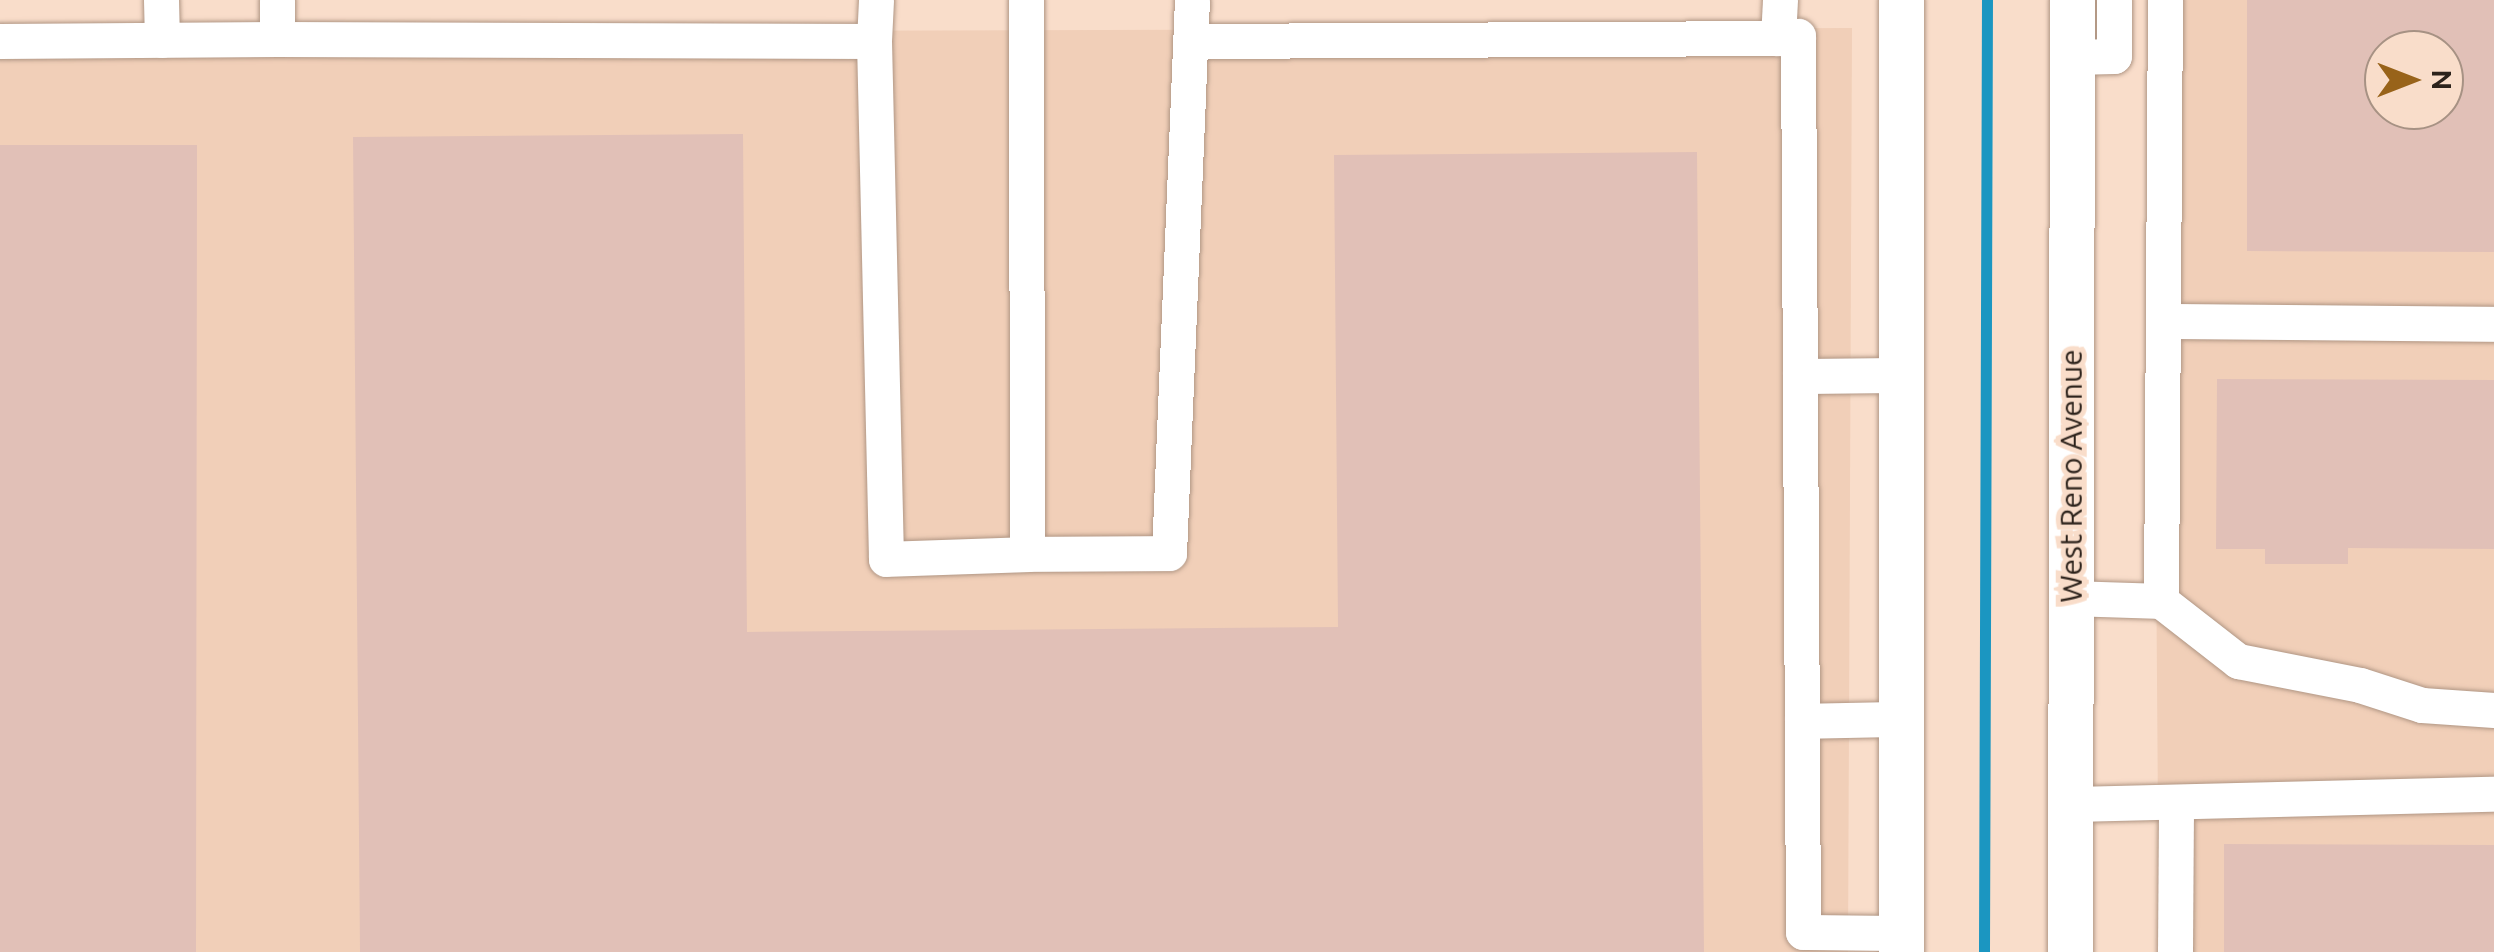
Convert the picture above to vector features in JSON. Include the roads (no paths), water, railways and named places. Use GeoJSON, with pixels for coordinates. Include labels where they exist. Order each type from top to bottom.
{"type":"FeatureCollection","features":[{"type":"Feature","properties":{"kind":"main road"},"geometry":{"type":"LineString","coordinates":[[1901,0],[1901,943]]}},
{"type":"Feature","properties":{"kind":"main road","name":"West Reno Avenue"},"geometry":{"type":"LineString","coordinates":[[2070,952],[2072,0]]}},
{"type":"Feature","properties":{"kind":"lane"},"geometry":{"type":"LineString","coordinates":[[162,0],[162,40]]}},
{"type":"Feature","properties":{"kind":"lane"},"geometry":{"type":"LineString","coordinates":[[276,0],[276,38]]}},
{"type":"Feature","properties":{"kind":"lane"},"geometry":{"type":"LineString","coordinates":[[876,0],[886,559],[1170,553],[1192,0]]}},
{"type":"Feature","properties":{"kind":"lane"},"geometry":{"type":"LineString","coordinates":[[1026,0],[1027,554]]}},
{"type":"Feature","properties":{"kind":"lane"},"geometry":{"type":"LineString","coordinates":[[1778,38],[1780,0]]}},
{"type":"Feature","properties":{"kind":"lane"},"geometry":{"type":"LineString","coordinates":[[2072,57],[2114,56],[2114,13],[2164,13],[2161,601]]}},
{"type":"Feature","properties":{"kind":"lane"},"geometry":{"type":"LineString","coordinates":[[1192,40],[1798,36],[1804,932],[1901,943]]}},
{"type":"Feature","properties":{"kind":"lane"},"geometry":{"type":"LineString","coordinates":[[0,41],[874,40]]}},
{"type":"Feature","properties":{"kind":"lane"},"geometry":{"type":"LineString","coordinates":[[2164,321],[2494,324]]}},
{"type":"Feature","properties":{"kind":"lane"},"geometry":{"type":"LineString","coordinates":[[1800,376],[1901,375]]}},
{"type":"Feature","properties":{"kind":"lane"},"geometry":{"type":"LineString","coordinates":[[2070,598],[2161,601],[2238,661],[2360,685],[2422,705],[2494,710]]}},
{"type":"Feature","properties":{"kind":"lane"},"geometry":{"type":"LineString","coordinates":[[1802,720],[1901,719]]}},
{"type":"Feature","properties":{"kind":"lane"},"geometry":{"type":"LineString","coordinates":[[2070,804],[2494,794]]}},
{"type":"Feature","properties":{"kind":"lane"},"geometry":{"type":"LineString","coordinates":[[2175,952],[2176,802]]}},
{"type":"Feature","properties":{"kind":"waterway"},"geometry":{"type":"LineString","coordinates":[[1984,952],[1987,0]]}}]}
